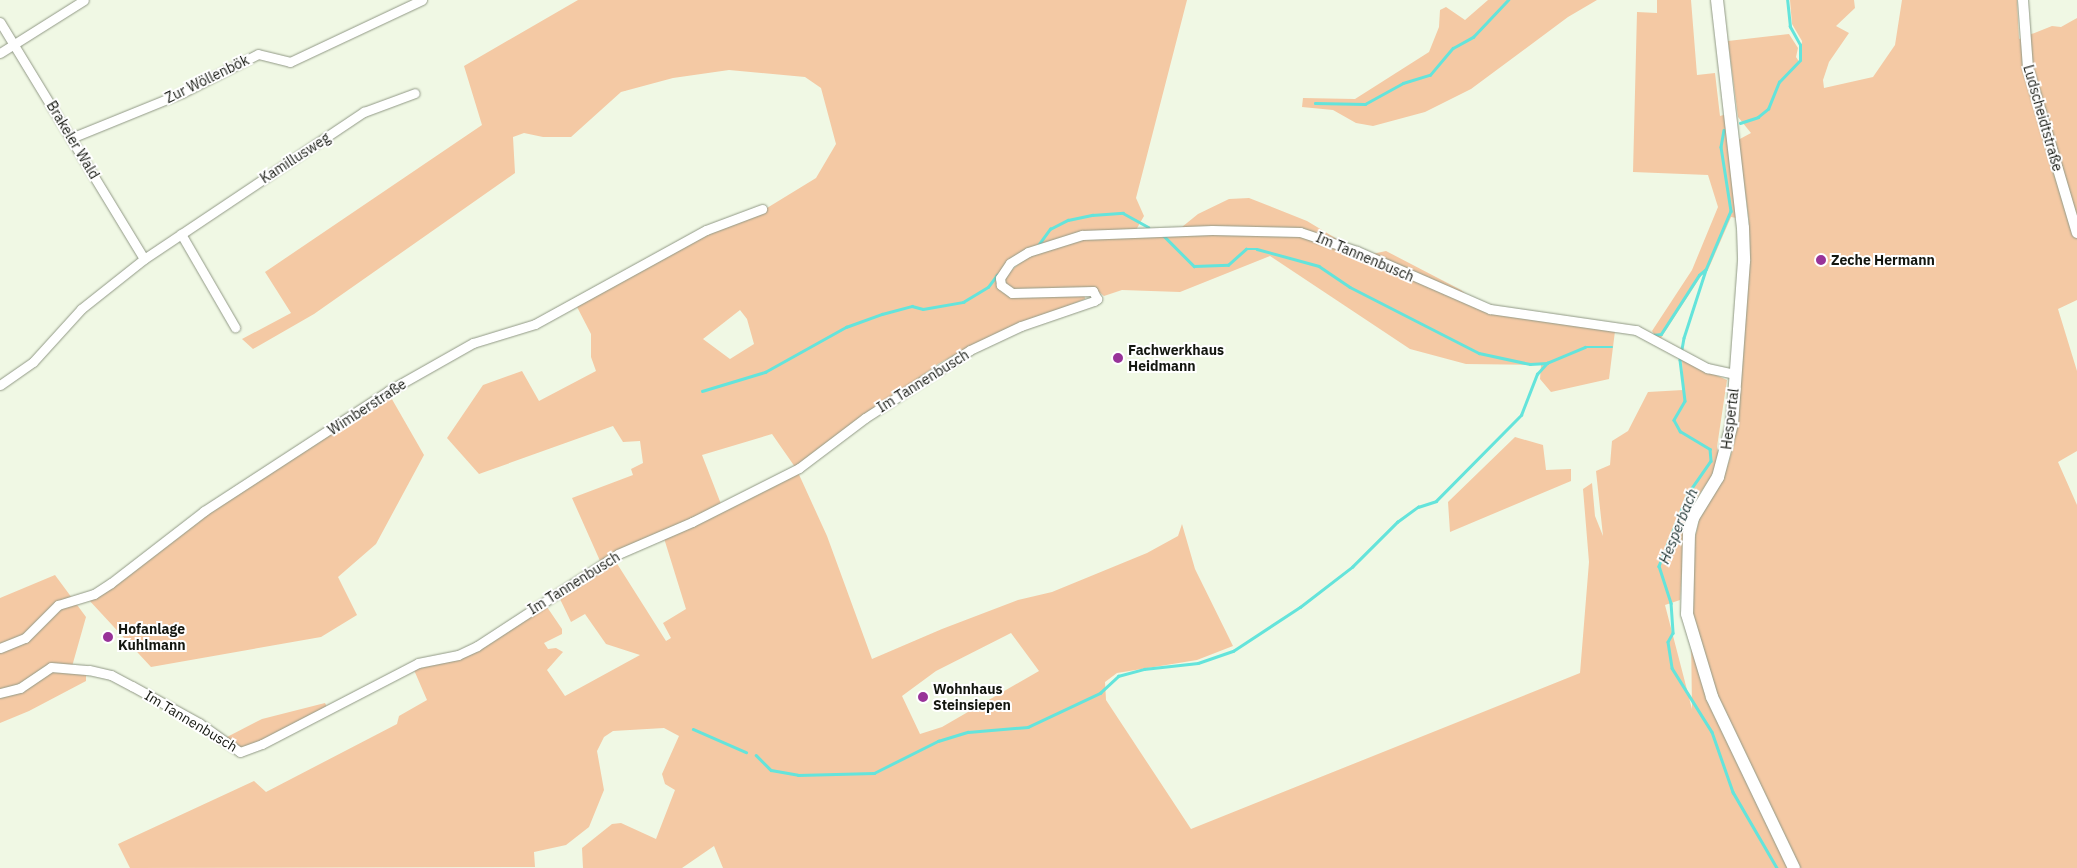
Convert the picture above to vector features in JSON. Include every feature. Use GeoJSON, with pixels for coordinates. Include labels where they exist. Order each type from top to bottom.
{"type":"FeatureCollection","features":[{"type":"Feature","properties":{"kind":"main road","name":"Hespertal"},"geometry":{"type":"LineString","coordinates":[[1717,0],[1743,228],[1732,424],[1724,462],[1718,477],[1693,518],[1689,534],[1687,614],[1712,697],[1794,868]]}},
{"type":"Feature","properties":{"kind":"street"},"geometry":{"type":"LineString","coordinates":[[0,53],[84,0]]}},
{"type":"Feature","properties":{"kind":"street","name":"Zur Wöllenbök"},"geometry":{"type":"LineString","coordinates":[[72,138],[182,93],[258,54],[290,62],[422,0]]}},
{"type":"Feature","properties":{"kind":"street","name":"Ludscheidtstraße"},"geometry":{"type":"LineString","coordinates":[[2023,0],[2028,68],[2077,233]]}},
{"type":"Feature","properties":{"kind":"street","name":"Brakeler Wald"},"geometry":{"type":"LineString","coordinates":[[0,22],[144,259]]}},
{"type":"Feature","properties":{"kind":"street","name":"Kamillusweg"},"geometry":{"type":"LineString","coordinates":[[0,385],[33,362],[81,309],[144,259],[364,112],[415,93]]}},
{"type":"Feature","properties":{"kind":"street","name":"Wimberstraße"},"geometry":{"type":"LineString","coordinates":[[0,648],[25,638],[58,605],[90,595],[111,584],[204,511],[388,391],[473,343],[535,324],[706,230],[762,209]]}},
{"type":"Feature","properties":{"kind":"street","name":"Im Tannenbusch"},"geometry":{"type":"LineString","coordinates":[[0,693],[20,688],[51,667],[89,670],[111,675],[132,686],[199,723],[240,752],[262,744],[418,663],[458,655],[477,646],[618,554],[692,522],[799,468],[865,418],[970,350],[1021,326],[1094,301],[1097,299],[1093,291],[1012,293],[1001,285],[1000,278],[1010,263],[1028,252],[1073,236],[1121,232],[1300,232],[1348,248],[1490,309],[1636,330],[1677,355],[1707,368],[1735,374]]}},
{"type":"Feature","properties":{"kind":"street"},"geometry":{"type":"LineString","coordinates":[[181,234],[235,327]]}},
{"type":"Feature","properties":{"kind":"shaded area"},"geometry":{"type":"Polygon","coordinates":[[[578,0],[1187,0],[1136,198],[1144,216],[1136,230],[1109,230],[1008,261],[997,285],[1002,292],[1011,295],[1084,292],[1085,299],[977,343],[938,364],[796,468],[827,536],[872,659],[942,629],[1018,600],[1052,592],[1147,553],[1178,536],[1182,524],[1195,569],[1233,646],[1197,660],[1117,673],[1105,682],[1106,700],[1191,829],[1580,673],[1589,562],[1583,489],[1592,483],[1595,516],[1603,536],[1596,471],[1610,465],[1612,441],[1628,431],[1648,392],[1683,390],[1682,360],[1727,380],[1717,447],[1719,457],[1711,477],[1692,505],[1685,525],[1680,600],[1665,605],[1692,709],[1690,560],[1701,511],[1726,470],[1734,445],[1749,266],[1749,221],[1738,140],[1751,133],[1738,117],[1728,41],[1789,34],[1798,48],[1796,57],[1800,63],[1802,41],[1792,24],[1790,0],[1854,0],[1855,8],[1836,26],[1849,33],[1829,62],[1823,80],[1824,88],[1873,77],[1895,45],[1902,0],[2017,0],[2019,39],[2052,26],[2061,27],[2077,18],[2077,300],[2058,309],[2077,371],[2077,451],[2058,462],[2077,505],[2077,868],[723,868],[714,846],[682,868],[583,868],[582,848],[612,824],[621,823],[656,839],[675,790],[665,784],[662,774],[679,736],[664,728],[613,731],[604,737],[597,751],[604,790],[589,827],[566,845],[534,852],[535,867],[130,868],[118,844],[254,781],[266,792],[397,724],[399,716],[427,700],[414,670],[467,655],[547,607],[562,629],[562,634],[544,643],[548,649],[556,648],[563,652],[547,670],[565,696],[640,655],[606,644],[585,614],[571,622],[560,599],[616,562],[666,641],[671,638],[663,623],[686,609],[663,535],[601,563],[572,498],[633,475],[631,469],[643,463],[640,441],[623,442],[613,426],[479,474],[447,438],[483,385],[522,371],[539,401],[596,371],[591,357],[591,334],[576,305],[706,234],[767,208],[816,178],[836,144],[821,88],[805,77],[729,70],[673,78],[621,92],[571,137],[543,137],[524,133],[513,137],[515,173],[314,314],[253,349],[242,339],[291,313],[265,272],[482,125],[464,66],[578,0]],[[740,310],[703,339],[730,359],[754,344],[747,319],[740,310]],[[772,434],[702,455],[721,504],[795,467],[772,434]],[[1011,633],[936,671],[902,696],[920,734],[942,727],[1039,671],[1011,633]]]}},
{"type":"Feature","properties":{"kind":"shaded area"},"geometry":{"type":"Polygon","coordinates":[[[1488,0],[1597,0],[1568,17],[1471,89],[1425,112],[1373,126],[1356,123],[1333,110],[1302,107],[1303,98],[1355,99],[1429,52],[1439,27],[1440,10],[1446,7],[1465,20],[1488,0]]]}},
{"type":"Feature","properties":{"kind":"shaded area"},"geometry":{"type":"Polygon","coordinates":[[[1657,0],[1691,0],[1697,75],[1715,73],[1720,116],[1727,114],[1737,218],[1731,217],[1708,270],[1701,276],[1659,341],[1652,331],[1692,270],[1718,207],[1708,175],[1633,172],[1637,12],[1657,13],[1657,0]]]}},
{"type":"Feature","properties":{"kind":"shaded area"},"geometry":{"type":"Polygon","coordinates":[[[1249,198],[1307,221],[1347,245],[1372,254],[1386,251],[1461,290],[1491,314],[1615,331],[1609,379],[1551,392],[1540,379],[1541,365],[1466,364],[1410,349],[1270,256],[1180,292],[1122,290],[1104,296],[1095,289],[1011,291],[1003,285],[1005,276],[1030,254],[1073,238],[1182,227],[1198,214],[1229,199],[1249,198]]]}},
{"type":"Feature","properties":{"kind":"shaded area"},"geometry":{"type":"Polygon","coordinates":[[[389,394],[424,455],[376,544],[338,577],[357,615],[321,637],[151,667],[88,599],[206,513],[315,445],[389,394]]]}},
{"type":"Feature","properties":{"kind":"shaded area"},"geometry":{"type":"Polygon","coordinates":[[[1515,437],[1543,445],[1546,470],[1571,469],[1571,481],[1450,532],[1448,502],[1515,437]]]}},
{"type":"Feature","properties":{"kind":"shaded area"},"geometry":{"type":"Polygon","coordinates":[[[55,575],[86,617],[71,670],[86,672],[86,681],[29,711],[0,723],[0,598],[55,575]]]}},
{"type":"Feature","properties":{"kind":"shaded area"},"geometry":{"type":"Polygon","coordinates":[[[325,703],[329,711],[240,751],[227,737],[262,719],[325,703]]]}},
{"type":"Feature","properties":{"kind":"waterway"},"geometry":{"type":"LineString","coordinates":[[1315,103],[1365,104],[1403,83],[1430,75],[1453,48],[1473,37],[1508,0]]}},
{"type":"Feature","properties":{"kind":"waterway","name":"Hesperbach"},"geometry":{"type":"LineString","coordinates":[[1740,123],[1758,117],[1768,109],[1779,82],[1800,60],[1800,45],[1790,27],[1787,0]]}},
{"type":"Feature","properties":{"kind":"waterway","name":"Hesperbach"},"geometry":{"type":"LineString","coordinates":[[1724,130],[1721,147],[1731,211],[1706,270],[1684,338],[1680,360],[1685,401],[1674,420],[1680,431],[1710,449],[1711,461],[1688,494],[1659,566],[1671,603],[1673,633],[1668,642],[1672,668],[1712,732],[1733,792],[1777,868]]}},
{"type":"Feature","properties":{"kind":"waterway"},"geometry":{"type":"LineString","coordinates":[[1039,244],[1050,229],[1068,220],[1092,215],[1123,213],[1148,227]]}},
{"type":"Feature","properties":{"kind":"waterway"},"geometry":{"type":"LineString","coordinates":[[1163,235],[1194,266],[1228,265],[1246,249],[1257,249],[1319,266],[1350,287],[1479,353],[1530,364],[1547,363],[1585,347],[1612,347]]}},
{"type":"Feature","properties":{"kind":"waterway"},"geometry":{"type":"LineString","coordinates":[[1653,335],[1661,334],[1699,275],[1705,270]]}},
{"type":"Feature","properties":{"kind":"waterway"},"geometry":{"type":"LineString","coordinates":[[702,391],[765,372],[846,327],[882,314],[912,306],[923,309],[963,302],[988,287],[997,275]]}},
{"type":"Feature","properties":{"kind":"waterway"},"geometry":{"type":"LineString","coordinates":[[756,755],[771,770],[798,775],[874,773],[938,741],[968,732],[1028,727],[1100,693],[1118,676],[1144,669],[1198,663],[1233,651],[1300,607],[1352,567],[1397,522],[1418,507],[1436,501],[1521,415],[1537,374],[1547,363]]}},
{"type":"Feature","properties":{"kind":"waterway"},"geometry":{"type":"LineString","coordinates":[[693,729],[746,752]]}},
{"type":"Feature","properties":{"kind":"place","name":"Zeche Hermann"},"geometry":{"type":"Point","coordinates":[1821,260]}},
{"type":"Feature","properties":{"kind":"place","name":"Fachwerkhaus Heidmann"},"geometry":{"type":"Point","coordinates":[1118,358]}},
{"type":"Feature","properties":{"kind":"place","name":"Hofanlage Kuhlmann"},"geometry":{"type":"Point","coordinates":[108,637]}},
{"type":"Feature","properties":{"kind":"place","name":"Wohnhaus Steinsiepen"},"geometry":{"type":"Point","coordinates":[923,697]}}]}
